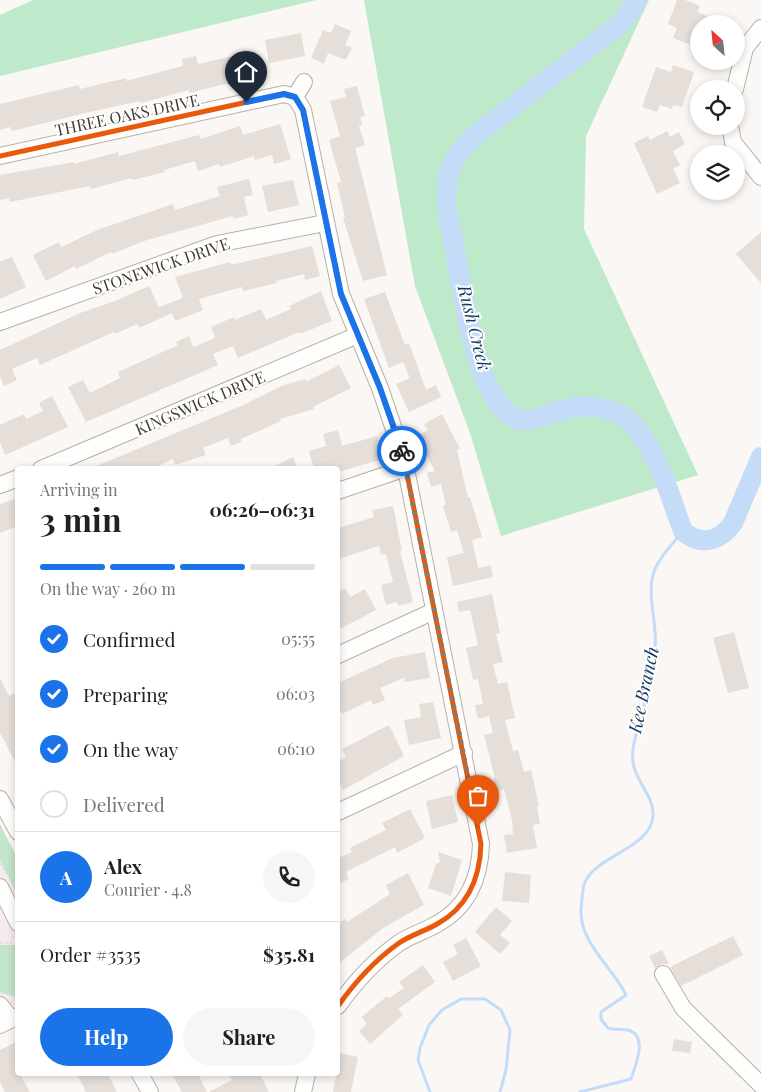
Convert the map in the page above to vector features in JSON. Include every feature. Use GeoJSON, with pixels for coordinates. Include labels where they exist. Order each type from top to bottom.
{"type":"FeatureCollection","features":[{"type":"Feature","properties":{"kind":"street"},"geometry":{"type":"LineString","coordinates":[[737,80],[745,48],[761,28]]}},
{"type":"Feature","properties":{"kind":"street"},"geometry":{"type":"LineString","coordinates":[[304,82],[292,96],[303,110],[325,224],[341,294],[380,388],[406,468],[481,844],[480,861],[475,884],[467,898],[452,914],[388,951],[364,974],[340,1004]]}},
{"type":"Feature","properties":{"kind":"street","name":"THREE OAKS DRIVE"},"geometry":{"type":"LineString","coordinates":[[0,156],[274,96],[292,96]]}},
{"type":"Feature","properties":{"kind":"street"},"geometry":{"type":"LineString","coordinates":[[732,135],[733,142],[761,177]]}},
{"type":"Feature","properties":{"kind":"street","name":"STONEWICK DRIVE"},"geometry":{"type":"LineString","coordinates":[[0,322],[218,244],[325,224]]}},
{"type":"Feature","properties":{"kind":"street","name":"KINGSWICK DRIVE"},"geometry":{"type":"LineString","coordinates":[[48,466],[358,336]]}},
{"type":"Feature","properties":{"kind":"street"},"geometry":{"type":"LineString","coordinates":[[340,490],[406,468]]}},
{"type":"Feature","properties":{"kind":"street"},"geometry":{"type":"LineString","coordinates":[[0,485],[15,479]]}},
{"type":"Feature","properties":{"kind":"street"},"geometry":{"type":"LineString","coordinates":[[340,654],[434,611]]}},
{"type":"Feature","properties":{"kind":"street"},"geometry":{"type":"LineString","coordinates":[[340,811],[464,753]]}},
{"type":"Feature","properties":{"kind":"street"},"geometry":{"type":"LineString","coordinates":[[0,798],[15,826]]}},
{"type":"Feature","properties":{"kind":"street"},"geometry":{"type":"LineString","coordinates":[[0,887],[15,917]]}},
{"type":"Feature","properties":{"kind":"street"},"geometry":{"type":"LineString","coordinates":[[664,974],[683,1008],[761,1085]]}},
{"type":"Feature","properties":{"kind":"street"},"geometry":{"type":"LineString","coordinates":[[0,1005],[10,1020]]}},
{"type":"Feature","properties":{"kind":"street"},"geometry":{"type":"LineString","coordinates":[[141,1076],[150,1092]]}},
{"type":"Feature","properties":{"kind":"street"},"geometry":{"type":"LineString","coordinates":[[303,1092],[307,1076]]}},
{"type":"Feature","properties":{"kind":"path"},"geometry":{"type":"LineString","coordinates":[[0,943],[15,942]]}},
{"type":"Feature","properties":{"kind":"shaded area"},"geometry":{"type":"Polygon","coordinates":[[[0,835],[15,864],[15,1005],[0,1013],[0,835]]]}},
{"type":"Feature","properties":{"kind":"green space"},"geometry":{"type":"Polygon","coordinates":[[[33,0],[316,0],[0,76],[0,15],[33,0]]]}},
{"type":"Feature","properties":{"kind":"green space"},"geometry":{"type":"Polygon","coordinates":[[[364,0],[649,0],[586,136],[584,229],[698,475],[501,536],[470,433],[415,286],[364,0]]]}},
{"type":"Feature","properties":{"kind":"green space"},"geometry":{"type":"Polygon","coordinates":[[[0,824],[15,854],[15,891],[0,860],[0,824]]]}},
{"type":"Feature","properties":{"kind":"green space"},"geometry":{"type":"Polygon","coordinates":[[[0,945],[15,945],[15,997],[0,992],[0,945]]]}},
{"type":"Feature","properties":{"kind":"building"},"geometry":{"type":"Polygon","coordinates":[[[677,0],[685,0],[700,6],[697,12],[704,15],[690,15],[690,45],[673,38],[677,28],[668,24],[677,0]]]}},
{"type":"Feature","properties":{"kind":"building"},"geometry":{"type":"Polygon","coordinates":[[[335,24],[351,31],[345,45],[352,48],[346,60],[328,53],[324,64],[311,58],[323,30],[331,33],[335,24]]]}},
{"type":"Feature","properties":{"kind":"building"},"geometry":{"type":"Polygon","coordinates":[[[301,33],[305,56],[269,63],[265,40],[301,33]]]}},
{"type":"Feature","properties":{"kind":"building"},"geometry":{"type":"Polygon","coordinates":[[[247,53],[253,77],[189,93],[189,90],[141,103],[140,101],[12,131],[10,127],[0,130],[0,104],[79,85],[80,89],[126,78],[126,81],[183,66],[182,59],[196,56],[198,64],[247,53]]]}},
{"type":"Feature","properties":{"kind":"building"},"geometry":{"type":"Polygon","coordinates":[[[673,65],[694,72],[682,107],[673,105],[672,109],[660,105],[657,112],[642,107],[656,67],[671,72],[673,65]]]}},
{"type":"Feature","properties":{"kind":"building"},"geometry":{"type":"Polygon","coordinates":[[[357,86],[365,116],[360,117],[362,125],[359,126],[365,145],[355,148],[387,275],[363,281],[343,218],[345,217],[337,183],[341,182],[329,140],[340,136],[330,101],[346,97],[344,89],[357,86]]]}},
{"type":"Feature","properties":{"kind":"building"},"geometry":{"type":"Polygon","coordinates":[[[280,124],[291,159],[274,164],[272,155],[255,160],[254,156],[220,167],[219,164],[198,171],[195,161],[164,170],[165,172],[133,180],[132,178],[91,189],[90,186],[10,202],[9,198],[0,200],[0,175],[74,162],[74,164],[118,152],[119,156],[199,135],[201,139],[240,126],[243,135],[280,124]]]}},
{"type":"Feature","properties":{"kind":"building"},"geometry":{"type":"Polygon","coordinates":[[[667,131],[670,137],[679,132],[685,144],[673,151],[680,165],[673,169],[680,183],[657,194],[634,143],[648,136],[650,140],[667,131]]]}},
{"type":"Feature","properties":{"kind":"building"},"geometry":{"type":"Polygon","coordinates":[[[249,179],[253,195],[244,197],[248,215],[234,219],[233,216],[144,241],[112,254],[111,252],[76,269],[75,266],[46,281],[33,255],[59,242],[61,247],[97,230],[173,204],[175,210],[220,196],[217,187],[249,179]]]}},
{"type":"Feature","properties":{"kind":"building"},"geometry":{"type":"Polygon","coordinates":[[[293,180],[299,205],[268,212],[262,186],[293,180]]]}},
{"type":"Feature","properties":{"kind":"building"},"geometry":{"type":"Polygon","coordinates":[[[761,232],[761,283],[736,254],[761,232]]]}},
{"type":"Feature","properties":{"kind":"building"},"geometry":{"type":"Polygon","coordinates":[[[312,246],[320,276],[305,280],[304,274],[276,281],[277,283],[243,291],[242,287],[199,299],[203,310],[175,321],[172,313],[139,328],[137,324],[115,334],[114,332],[40,365],[37,358],[12,369],[17,380],[4,386],[0,376],[0,350],[80,313],[115,301],[149,286],[159,307],[183,298],[175,277],[230,262],[231,265],[312,246]]]}},
{"type":"Feature","properties":{"kind":"building"},"geometry":{"type":"Polygon","coordinates":[[[12,257],[26,287],[0,299],[0,262],[12,257]]]}},
{"type":"Feature","properties":{"kind":"building"},"geometry":{"type":"Polygon","coordinates":[[[321,291],[332,321],[300,334],[299,332],[238,358],[233,346],[213,354],[218,365],[86,422],[68,387],[83,380],[90,393],[120,378],[118,372],[178,345],[176,342],[189,336],[193,347],[215,338],[211,327],[234,317],[235,320],[261,309],[266,320],[291,309],[289,306],[321,291]]]}},
{"type":"Feature","properties":{"kind":"building"},"geometry":{"type":"Polygon","coordinates":[[[385,292],[405,345],[409,343],[426,390],[436,385],[441,397],[409,412],[396,384],[410,378],[403,362],[389,368],[364,299],[385,292]]]}},
{"type":"Feature","properties":{"kind":"building"},"geometry":{"type":"Polygon","coordinates":[[[339,365],[351,388],[313,407],[314,409],[280,419],[281,421],[241,439],[242,442],[231,446],[228,438],[203,448],[206,455],[175,465],[173,459],[158,466],[96,466],[241,406],[281,386],[305,379],[306,382],[339,365]]]}},
{"type":"Feature","properties":{"kind":"building"},"geometry":{"type":"Polygon","coordinates":[[[52,396],[68,427],[5,455],[0,443],[0,425],[24,414],[26,419],[43,411],[39,403],[52,396]]]}},
{"type":"Feature","properties":{"kind":"building"},"geometry":{"type":"Polygon","coordinates":[[[442,414],[460,449],[457,450],[468,498],[470,497],[482,537],[472,540],[478,568],[491,565],[493,577],[453,586],[447,557],[464,553],[457,530],[451,532],[443,506],[446,505],[441,484],[431,487],[427,473],[435,471],[417,436],[428,430],[424,424],[442,414]]]}},
{"type":"Feature","properties":{"kind":"building"},"geometry":{"type":"Polygon","coordinates":[[[338,430],[342,446],[377,436],[383,459],[340,471],[340,466],[313,466],[309,451],[326,446],[323,434],[338,430]]]}},
{"type":"Feature","properties":{"kind":"building"},"geometry":{"type":"Polygon","coordinates":[[[293,457],[297,466],[275,466],[293,457]]]}},
{"type":"Feature","properties":{"kind":"building"},"geometry":{"type":"Polygon","coordinates":[[[15,499],[15,527],[0,533],[0,504],[15,499]]]}},
{"type":"Feature","properties":{"kind":"building"},"geometry":{"type":"Polygon","coordinates":[[[393,506],[402,551],[400,551],[413,602],[398,606],[397,602],[386,605],[381,585],[393,582],[386,554],[381,555],[379,546],[340,558],[340,527],[374,517],[372,510],[393,506]]]}},
{"type":"Feature","properties":{"kind":"building"},"geometry":{"type":"Polygon","coordinates":[[[345,588],[350,597],[365,589],[376,610],[340,629],[340,591],[345,588]]]}},
{"type":"Feature","properties":{"kind":"building"},"geometry":{"type":"Polygon","coordinates":[[[492,594],[500,633],[496,634],[503,662],[493,664],[498,684],[507,682],[515,718],[505,720],[513,751],[518,750],[524,772],[531,770],[539,806],[537,807],[540,824],[533,825],[537,848],[507,853],[504,835],[513,834],[512,820],[504,789],[496,791],[493,779],[495,778],[484,735],[493,733],[489,716],[478,719],[475,705],[483,704],[478,679],[473,680],[466,648],[478,645],[470,610],[459,612],[457,602],[492,594]]]}},
{"type":"Feature","properties":{"kind":"building"},"geometry":{"type":"Polygon","coordinates":[[[734,632],[749,688],[728,693],[713,638],[734,632]]]}},
{"type":"Feature","properties":{"kind":"building"},"geometry":{"type":"Polygon","coordinates":[[[425,652],[430,678],[405,682],[404,678],[380,688],[385,700],[373,705],[371,700],[342,714],[340,710],[340,682],[393,658],[425,652]]]}},
{"type":"Feature","properties":{"kind":"building"},"geometry":{"type":"Polygon","coordinates":[[[0,678],[9,696],[15,693],[15,761],[0,733],[0,678]]]}},
{"type":"Feature","properties":{"kind":"building"},"geometry":{"type":"Polygon","coordinates":[[[433,702],[441,738],[409,745],[404,720],[421,717],[419,704],[433,702]]]}},
{"type":"Feature","properties":{"kind":"building"},"geometry":{"type":"Polygon","coordinates":[[[389,725],[404,756],[343,790],[340,784],[340,761],[346,757],[342,749],[389,725]]]}},
{"type":"Feature","properties":{"kind":"building"},"geometry":{"type":"Polygon","coordinates":[[[452,795],[458,822],[432,829],[426,801],[452,795]]]}},
{"type":"Feature","properties":{"kind":"building"},"geometry":{"type":"Polygon","coordinates":[[[410,809],[425,838],[397,853],[395,847],[346,872],[349,879],[340,883],[340,858],[352,852],[350,848],[386,830],[382,823],[410,809]]]}},
{"type":"Feature","properties":{"kind":"building"},"geometry":{"type":"Polygon","coordinates":[[[438,852],[462,860],[451,896],[428,888],[436,864],[440,862],[438,852]]]}},
{"type":"Feature","properties":{"kind":"building"},"geometry":{"type":"Polygon","coordinates":[[[505,872],[531,875],[529,903],[502,901],[505,872]]]}},
{"type":"Feature","properties":{"kind":"building"},"geometry":{"type":"Polygon","coordinates":[[[408,873],[424,905],[383,928],[340,962],[340,923],[345,919],[347,922],[390,894],[386,885],[408,873]]]}},
{"type":"Feature","properties":{"kind":"building"},"geometry":{"type":"Polygon","coordinates":[[[496,907],[512,921],[500,935],[510,943],[500,954],[475,932],[496,907]]]}},
{"type":"Feature","properties":{"kind":"building"},"geometry":{"type":"Polygon","coordinates":[[[733,936],[743,955],[681,986],[670,967],[733,936]]]}},
{"type":"Feature","properties":{"kind":"building"},"geometry":{"type":"Polygon","coordinates":[[[466,938],[481,966],[453,981],[443,962],[458,954],[453,945],[466,938]]]}},
{"type":"Feature","properties":{"kind":"building"},"geometry":{"type":"Polygon","coordinates":[[[662,950],[669,964],[662,964],[655,968],[649,956],[662,950]]]}},
{"type":"Feature","properties":{"kind":"building"},"geometry":{"type":"Polygon","coordinates":[[[423,965],[435,982],[398,1009],[403,1015],[370,1044],[359,1031],[367,1024],[362,1017],[387,996],[389,998],[404,988],[399,982],[423,965]]]}},
{"type":"Feature","properties":{"kind":"building"},"geometry":{"type":"Polygon","coordinates":[[[674,1039],[692,1042],[690,1053],[672,1051],[674,1039]]]}},
{"type":"Feature","properties":{"kind":"building"},"geometry":{"type":"Polygon","coordinates":[[[15,1042],[15,1076],[21,1076],[30,1092],[5,1092],[0,1082],[0,1050],[15,1042]]]}},
{"type":"Feature","properties":{"kind":"building"},"geometry":{"type":"Polygon","coordinates":[[[340,1053],[358,1057],[351,1092],[333,1092],[336,1076],[340,1076],[340,1053]]]}},
{"type":"Feature","properties":{"kind":"building"},"geometry":{"type":"Polygon","coordinates":[[[78,1076],[109,1076],[117,1092],[86,1092],[78,1076]]]}},
{"type":"Feature","properties":{"kind":"building"},"geometry":{"type":"Polygon","coordinates":[[[173,1076],[199,1076],[207,1092],[182,1092],[173,1076]]]}},
{"type":"Feature","properties":{"kind":"building"},"geometry":{"type":"Polygon","coordinates":[[[230,1076],[261,1076],[269,1092],[209,1092],[232,1080],[230,1076]]]}},
{"type":"Feature","properties":{"kind":"waterway","name":"Rush Creek"},"geometry":{"type":"LineString","coordinates":[[637,0],[627,16],[617,26],[473,137],[459,153],[452,165],[446,194],[447,212],[472,337],[485,378],[494,396],[504,410],[512,416],[528,420],[562,410],[586,407],[616,412],[628,420],[638,431],[655,457],[683,531],[697,539],[710,540],[716,538],[733,523],[761,457]]}},
{"type":"Feature","properties":{"kind":"waterway","name":"Kee Branch"},"geometry":{"type":"LineString","coordinates":[[580,1092],[631,1079],[639,1052],[638,1038],[634,1033],[628,1030],[608,1028],[601,1019],[601,1012],[626,995],[585,933],[581,909],[584,885],[591,873],[644,836],[650,826],[653,815],[651,801],[634,769],[633,750],[655,650],[656,641],[651,593],[653,575],[662,557],[683,531]]}},
{"type":"Feature","properties":{"kind":"waterway","name":"Kee Branch"},"geometry":{"type":"LineString","coordinates":[[430,1092],[418,1060],[420,1048],[429,1025],[442,1010],[461,999],[485,999],[501,1010],[510,1030],[506,1070],[500,1092]]}},
{"type":"Feature","properties":{"kind":"cycle path"},"geometry":{"type":"LineString","coordinates":[[0,156],[284,94],[295,97],[303,110],[341,294],[380,388],[404,459],[481,844],[475,880],[457,909],[437,924],[404,940],[390,950],[366,972],[340,1003]]}},
{"type":"Feature","properties":{"kind":"way so far"},"geometry":{"type":"LineString","coordinates":[[402,451],[478,826]]}},
{"type":"Feature","properties":{"kind":"route"},"geometry":{"type":"LineString","coordinates":[[246,102],[284,94],[295,97],[303,110],[325,224],[341,294],[380,388],[402,451]]}}]}
